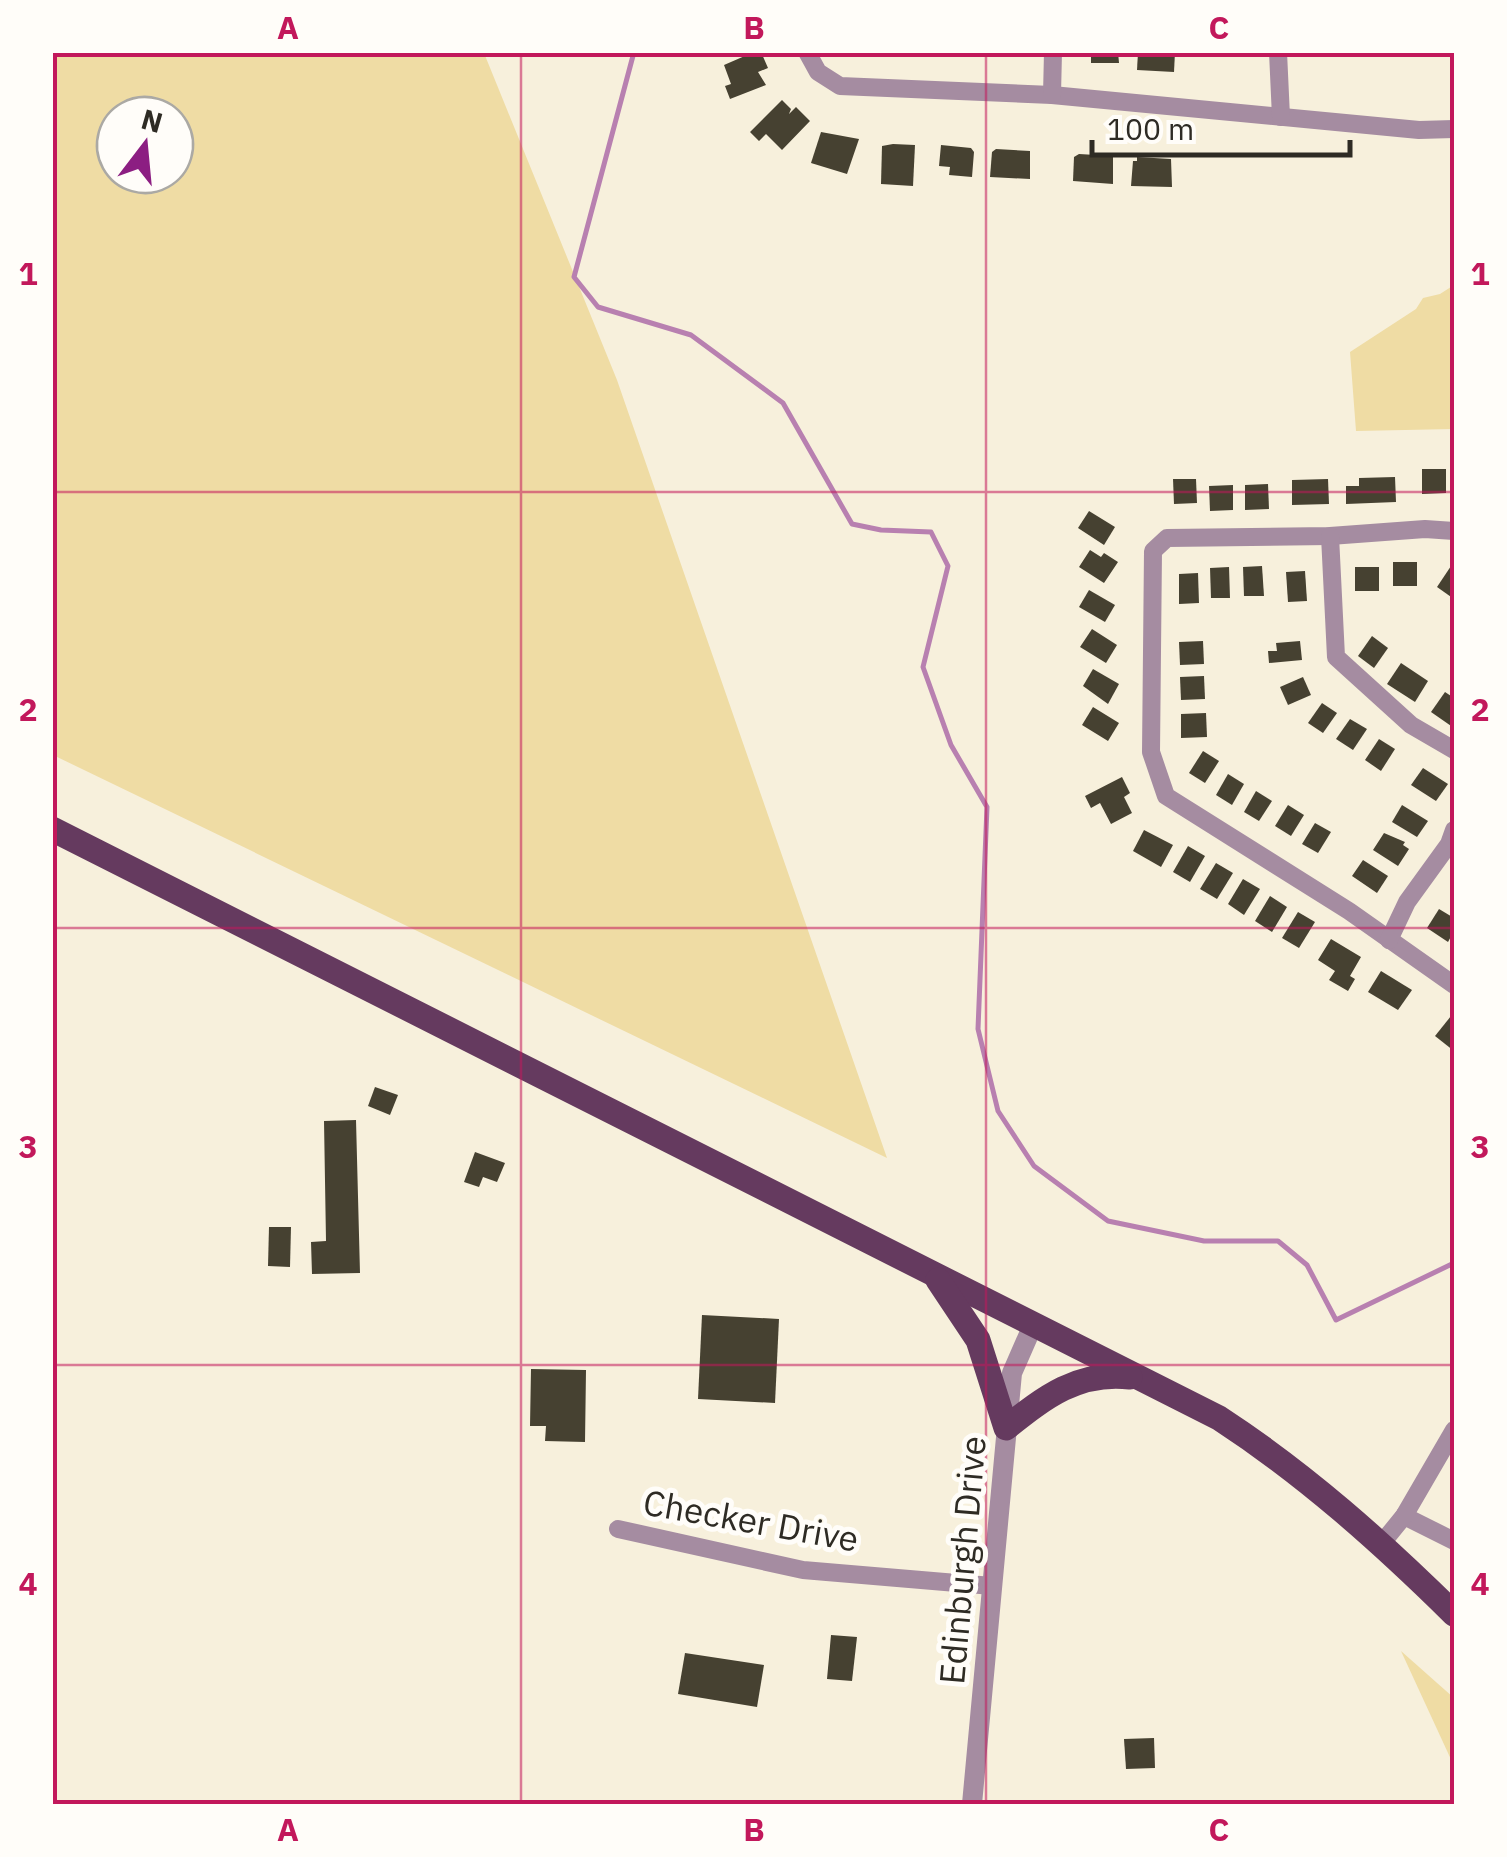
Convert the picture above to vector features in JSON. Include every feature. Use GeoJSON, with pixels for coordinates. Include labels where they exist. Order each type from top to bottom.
{"type":"FeatureCollection","features":[{"type":"Feature","properties":{"kind":"main road"},"geometry":{"type":"LineString","coordinates":[[52,829],[1219,1418],[1264,1448],[1382,1543],[1454,1614]]}},
{"type":"Feature","properties":{"kind":"main road"},"geometry":{"type":"LineString","coordinates":[[935,1276],[978,1340],[1006,1428],[1048,1394],[1071,1382],[1112,1375],[1139,1378]]}},
{"type":"Feature","properties":{"kind":"street"},"geometry":{"type":"LineString","coordinates":[[807,52],[818,72],[840,86],[1052,96],[1419,130],[1454,129]]}},
{"type":"Feature","properties":{"kind":"street"},"geometry":{"type":"LineString","coordinates":[[1052,96],[1053,52]]}},
{"type":"Feature","properties":{"kind":"street"},"geometry":{"type":"LineString","coordinates":[[1278,52],[1281,117]]}},
{"type":"Feature","properties":{"kind":"street"},"geometry":{"type":"LineString","coordinates":[[1454,531],[1167,538],[1153,551],[1151,752],[1166,796],[1454,985]]}},
{"type":"Feature","properties":{"kind":"street"},"geometry":{"type":"LineString","coordinates":[[1330,536],[1336,657],[1411,725],[1454,750]]}},
{"type":"Feature","properties":{"kind":"street"},"geometry":{"type":"LineString","coordinates":[[1390,940],[1408,902],[1449,844],[1454,830]]}},
{"type":"Feature","properties":{"kind":"street","name":"Edinburgh Drive"},"geometry":{"type":"LineString","coordinates":[[972,1804],[1012,1373],[1033,1326]]}},
{"type":"Feature","properties":{"kind":"street"},"geometry":{"type":"LineString","coordinates":[[1382,1543],[1404,1516],[1454,1430]]}},
{"type":"Feature","properties":{"kind":"street"},"geometry":{"type":"LineString","coordinates":[[1404,1516],[1454,1541]]}},
{"type":"Feature","properties":{"kind":"street","name":"Checker Drive"},"geometry":{"type":"LineString","coordinates":[[618,1528],[802,1570],[992,1586]]}},
{"type":"Feature","properties":{"kind":"shaded area"},"geometry":{"type":"Polygon","coordinates":[[[52,53],[484,53],[617,380],[887,1158],[53,755],[52,53]]]}},
{"type":"Feature","properties":{"kind":"shaded area"},"geometry":{"type":"Polygon","coordinates":[[[1454,285],[1454,429],[1356,431],[1350,352],[1416,309],[1423,298],[1454,285]]]}},
{"type":"Feature","properties":{"kind":"shaded area"},"geometry":{"type":"Polygon","coordinates":[[[1401,1651],[1454,1698],[1454,1766],[1401,1651]]]}},
{"type":"Feature","properties":{"kind":"building"},"geometry":{"type":"Polygon","coordinates":[[[761,52],[768,68],[758,72],[766,85],[730,99],[725,86],[731,84],[724,65],[761,52]]]}},
{"type":"Feature","properties":{"kind":"building"},"geometry":{"type":"Polygon","coordinates":[[[1091,52],[1118,52],[1119,63],[1091,63],[1091,52]]]}},
{"type":"Feature","properties":{"kind":"building"},"geometry":{"type":"Polygon","coordinates":[[[1138,52],[1175,52],[1174,72],[1137,70],[1138,52]]]}},
{"type":"Feature","properties":{"kind":"building"},"geometry":{"type":"Polygon","coordinates":[[[782,100],[791,109],[789,114],[796,107],[810,121],[782,150],[766,134],[759,141],[750,132],[782,100]]]}},
{"type":"Feature","properties":{"kind":"building"},"geometry":{"type":"Polygon","coordinates":[[[821,132],[859,139],[847,174],[811,163],[821,132]]]}},
{"type":"Feature","properties":{"kind":"building"},"geometry":{"type":"Polygon","coordinates":[[[915,145],[913,186],[881,184],[882,146],[915,145]]]}},
{"type":"Feature","properties":{"kind":"building"},"geometry":{"type":"Polygon","coordinates":[[[941,145],[971,148],[972,177],[949,175],[950,167],[939,166],[941,145]]]}},
{"type":"Feature","properties":{"kind":"building"},"geometry":{"type":"Polygon","coordinates":[[[1030,151],[1030,179],[990,177],[992,152],[1030,151]]]}},
{"type":"Feature","properties":{"kind":"building"},"geometry":{"type":"Polygon","coordinates":[[[1113,156],[1113,184],[1073,181],[1074,157],[1113,156]]]}},
{"type":"Feature","properties":{"kind":"building"},"geometry":{"type":"Polygon","coordinates":[[[1137,157],[1171,159],[1172,187],[1131,186],[1133,161],[1137,157]]]}},
{"type":"Feature","properties":{"kind":"building"},"geometry":{"type":"Polygon","coordinates":[[[1422,469],[1446,469],[1446,493],[1422,494],[1422,469]]]}},
{"type":"Feature","properties":{"kind":"building"},"geometry":{"type":"Polygon","coordinates":[[[1395,477],[1396,502],[1346,504],[1346,486],[1359,486],[1359,478],[1395,477]]]}},
{"type":"Feature","properties":{"kind":"building"},"geometry":{"type":"Polygon","coordinates":[[[1173,479],[1196,479],[1197,503],[1174,504],[1173,479]]]}},
{"type":"Feature","properties":{"kind":"building"},"geometry":{"type":"Polygon","coordinates":[[[1328,479],[1329,504],[1292,505],[1292,480],[1328,479]]]}},
{"type":"Feature","properties":{"kind":"building"},"geometry":{"type":"Polygon","coordinates":[[[1268,484],[1269,509],[1245,510],[1245,485],[1268,484]]]}},
{"type":"Feature","properties":{"kind":"building"},"geometry":{"type":"Polygon","coordinates":[[[1233,485],[1233,510],[1210,511],[1209,486],[1233,485]]]}},
{"type":"Feature","properties":{"kind":"building"},"geometry":{"type":"Polygon","coordinates":[[[1089,511],[1115,527],[1104,545],[1078,528],[1089,511]]]}},
{"type":"Feature","properties":{"kind":"building"},"geometry":{"type":"Polygon","coordinates":[[[1090,550],[1118,562],[1104,583],[1079,567],[1090,550]]]}},
{"type":"Feature","properties":{"kind":"building"},"geometry":{"type":"Polygon","coordinates":[[[1393,562],[1417,562],[1417,586],[1393,586],[1393,562]]]}},
{"type":"Feature","properties":{"kind":"building"},"geometry":{"type":"Polygon","coordinates":[[[1262,566],[1264,596],[1244,596],[1243,567],[1262,566]]]}},
{"type":"Feature","properties":{"kind":"building"},"geometry":{"type":"Polygon","coordinates":[[[1451,566],[1454,569],[1454,599],[1437,587],[1451,566]]]}},
{"type":"Feature","properties":{"kind":"building"},"geometry":{"type":"Polygon","coordinates":[[[1229,567],[1230,598],[1211,598],[1210,568],[1229,567]]]}},
{"type":"Feature","properties":{"kind":"building"},"geometry":{"type":"Polygon","coordinates":[[[1355,567],[1379,567],[1379,591],[1355,591],[1355,567]]]}},
{"type":"Feature","properties":{"kind":"building"},"geometry":{"type":"Polygon","coordinates":[[[1305,571],[1307,601],[1288,602],[1286,572],[1305,571]]]}},
{"type":"Feature","properties":{"kind":"building"},"geometry":{"type":"Polygon","coordinates":[[[1198,573],[1199,603],[1179,604],[1179,574],[1198,573]]]}},
{"type":"Feature","properties":{"kind":"building"},"geometry":{"type":"Polygon","coordinates":[[[1089,590],[1115,605],[1105,622],[1079,607],[1089,590]]]}},
{"type":"Feature","properties":{"kind":"building"},"geometry":{"type":"Polygon","coordinates":[[[1092,629],[1117,645],[1106,663],[1080,647],[1092,629]]]}},
{"type":"Feature","properties":{"kind":"building"},"geometry":{"type":"Polygon","coordinates":[[[1372,636],[1388,648],[1374,668],[1358,656],[1372,636]]]}},
{"type":"Feature","properties":{"kind":"building"},"geometry":{"type":"Polygon","coordinates":[[[1203,641],[1204,664],[1180,665],[1179,642],[1203,641]]]}},
{"type":"Feature","properties":{"kind":"building"},"geometry":{"type":"Polygon","coordinates":[[[1300,641],[1302,660],[1269,663],[1268,651],[1277,651],[1276,643],[1300,641]]]}},
{"type":"Feature","properties":{"kind":"building"},"geometry":{"type":"Polygon","coordinates":[[[1401,663],[1428,681],[1415,702],[1387,684],[1401,663]]]}},
{"type":"Feature","properties":{"kind":"building"},"geometry":{"type":"Polygon","coordinates":[[[1093,669],[1119,684],[1108,704],[1083,686],[1093,669]]]}},
{"type":"Feature","properties":{"kind":"building"},"geometry":{"type":"Polygon","coordinates":[[[1204,676],[1205,699],[1181,700],[1180,677],[1204,676]]]}},
{"type":"Feature","properties":{"kind":"building"},"geometry":{"type":"Polygon","coordinates":[[[1303,677],[1311,695],[1288,705],[1280,687],[1303,677]]]}},
{"type":"Feature","properties":{"kind":"building"},"geometry":{"type":"Polygon","coordinates":[[[1445,692],[1454,698],[1454,728],[1431,712],[1445,692]]]}},
{"type":"Feature","properties":{"kind":"building"},"geometry":{"type":"Polygon","coordinates":[[[1322,703],[1337,713],[1323,733],[1308,723],[1322,703]]]}},
{"type":"Feature","properties":{"kind":"building"},"geometry":{"type":"Polygon","coordinates":[[[1093,707],[1119,723],[1108,741],[1082,725],[1093,707]]]}},
{"type":"Feature","properties":{"kind":"building"},"geometry":{"type":"Polygon","coordinates":[[[1206,713],[1207,737],[1181,738],[1181,714],[1206,713]]]}},
{"type":"Feature","properties":{"kind":"building"},"geometry":{"type":"Polygon","coordinates":[[[1350,719],[1367,729],[1353,750],[1336,739],[1350,719]]]}},
{"type":"Feature","properties":{"kind":"building"},"geometry":{"type":"Polygon","coordinates":[[[1379,739],[1395,749],[1381,771],[1365,760],[1379,739]]]}},
{"type":"Feature","properties":{"kind":"building"},"geometry":{"type":"Polygon","coordinates":[[[1203,751],[1219,761],[1205,783],[1189,773],[1203,751]]]}},
{"type":"Feature","properties":{"kind":"building"},"geometry":{"type":"Polygon","coordinates":[[[1423,768],[1448,784],[1436,801],[1411,785],[1423,768]]]}},
{"type":"Feature","properties":{"kind":"building"},"geometry":{"type":"Polygon","coordinates":[[[1228,774],[1244,784],[1232,805],[1216,795],[1228,774]]]}},
{"type":"Feature","properties":{"kind":"building"},"geometry":{"type":"Polygon","coordinates":[[[1122,777],[1130,793],[1124,797],[1132,813],[1111,824],[1100,803],[1091,808],[1085,796],[1122,777]]]}},
{"type":"Feature","properties":{"kind":"building"},"geometry":{"type":"Polygon","coordinates":[[[1256,791],[1272,801],[1259,821],[1244,812],[1256,791]]]}},
{"type":"Feature","properties":{"kind":"building"},"geometry":{"type":"Polygon","coordinates":[[[1288,805],[1304,815],[1291,836],[1275,826],[1288,805]]]}},
{"type":"Feature","properties":{"kind":"building"},"geometry":{"type":"Polygon","coordinates":[[[1402,805],[1428,821],[1417,837],[1392,822],[1402,805]]]}},
{"type":"Feature","properties":{"kind":"building"},"geometry":{"type":"Polygon","coordinates":[[[1315,823],[1331,832],[1318,853],[1302,844],[1315,823]]]}},
{"type":"Feature","properties":{"kind":"building"},"geometry":{"type":"Polygon","coordinates":[[[1144,830],[1173,845],[1161,867],[1133,851],[1144,830]]]}},
{"type":"Feature","properties":{"kind":"building"},"geometry":{"type":"Polygon","coordinates":[[[1384,833],[1405,842],[1403,845],[1409,849],[1398,866],[1373,850],[1384,833]]]}},
{"type":"Feature","properties":{"kind":"building"},"geometry":{"type":"Polygon","coordinates":[[[1188,846],[1205,856],[1190,882],[1173,872],[1188,846]]]}},
{"type":"Feature","properties":{"kind":"building"},"geometry":{"type":"Polygon","coordinates":[[[1363,860],[1388,876],[1377,893],[1352,876],[1363,860]]]}},
{"type":"Feature","properties":{"kind":"building"},"geometry":{"type":"Polygon","coordinates":[[[1216,863],[1233,873],[1217,899],[1200,889],[1216,863]]]}},
{"type":"Feature","properties":{"kind":"building"},"geometry":{"type":"Polygon","coordinates":[[[1243,879],[1260,889],[1244,915],[1228,904],[1243,879]]]}},
{"type":"Feature","properties":{"kind":"building"},"geometry":{"type":"Polygon","coordinates":[[[1270,896],[1287,907],[1272,932],[1255,921],[1270,896]]]}},
{"type":"Feature","properties":{"kind":"building"},"geometry":{"type":"Polygon","coordinates":[[[1439,909],[1454,918],[1454,931],[1448,942],[1427,928],[1439,909]]]}},
{"type":"Feature","properties":{"kind":"building"},"geometry":{"type":"Polygon","coordinates":[[[1298,912],[1315,922],[1299,948],[1282,938],[1298,912]]]}},
{"type":"Feature","properties":{"kind":"building"},"geometry":{"type":"Polygon","coordinates":[[[1331,939],[1361,957],[1350,976],[1355,979],[1348,991],[1329,980],[1335,971],[1318,960],[1331,939]]]}},
{"type":"Feature","properties":{"kind":"building"},"geometry":{"type":"Polygon","coordinates":[[[1381,971],[1412,990],[1398,1010],[1368,992],[1381,971]]]}},
{"type":"Feature","properties":{"kind":"building"},"geometry":{"type":"Polygon","coordinates":[[[1451,1016],[1454,1018],[1454,1051],[1435,1036],[1451,1016]]]}},
{"type":"Feature","properties":{"kind":"building"},"geometry":{"type":"Polygon","coordinates":[[[375,1087],[398,1095],[390,1115],[368,1106],[375,1087]]]}},
{"type":"Feature","properties":{"kind":"building"},"geometry":{"type":"Polygon","coordinates":[[[356,1120],[360,1273],[312,1274],[311,1242],[326,1241],[324,1121],[356,1120]]]}},
{"type":"Feature","properties":{"kind":"building"},"geometry":{"type":"Polygon","coordinates":[[[475,1152],[505,1163],[497,1182],[483,1177],[479,1187],[464,1182],[475,1152]]]}},
{"type":"Feature","properties":{"kind":"building"},"geometry":{"type":"Polygon","coordinates":[[[269,1227],[291,1227],[290,1267],[268,1266],[269,1227]]]}},
{"type":"Feature","properties":{"kind":"building"},"geometry":{"type":"Polygon","coordinates":[[[702,1315],[779,1319],[775,1403],[698,1399],[702,1315]]]}},
{"type":"Feature","properties":{"kind":"building"},"geometry":{"type":"Polygon","coordinates":[[[531,1369],[586,1370],[585,1442],[545,1441],[546,1426],[530,1426],[531,1369]]]}},
{"type":"Feature","properties":{"kind":"building"},"geometry":{"type":"Polygon","coordinates":[[[831,1635],[857,1637],[852,1681],[827,1679],[831,1635]]]}},
{"type":"Feature","properties":{"kind":"building"},"geometry":{"type":"Polygon","coordinates":[[[685,1653],[764,1665],[757,1707],[678,1694],[685,1653]]]}},
{"type":"Feature","properties":{"kind":"building"},"geometry":{"type":"Polygon","coordinates":[[[1154,1738],[1155,1768],[1126,1769],[1124,1739],[1154,1738]]]}},
{"type":"Feature","properties":{"kind":"waterway"},"geometry":{"type":"LineString","coordinates":[[634,52],[574,277],[598,307],[691,335],[783,403],[852,524],[881,530],[931,532],[948,566],[923,667],[951,745],[987,807],[978,1029],[998,1111],[1034,1166],[1108,1221],[1204,1241],[1278,1241],[1307,1265],[1336,1320],[1454,1263]]}}]}
